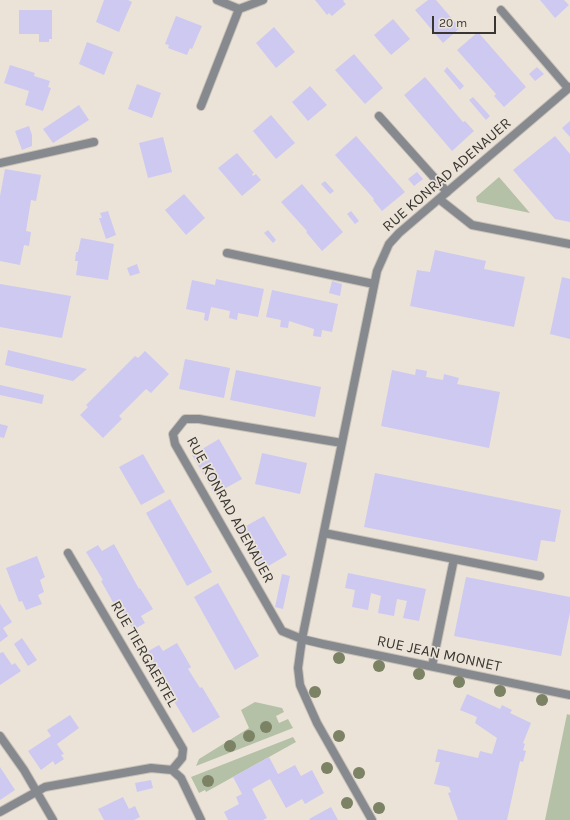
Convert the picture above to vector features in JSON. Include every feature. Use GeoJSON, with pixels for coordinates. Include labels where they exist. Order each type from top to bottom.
{"type":"FeatureCollection","features":[{"type":"Feature","properties":{"kind":"street"},"geometry":{"type":"LineString","coordinates":[[217,0],[239,9],[263,0]]}},
{"type":"Feature","properties":{"kind":"street"},"geometry":{"type":"LineString","coordinates":[[201,106],[239,9]]}},
{"type":"Feature","properties":{"kind":"street"},"geometry":{"type":"LineString","coordinates":[[501,10],[569,88]]}},
{"type":"Feature","properties":{"kind":"street","name":"RUE KONRAD ADENAUER"},"geometry":{"type":"LineString","coordinates":[[372,820],[317,723],[300,685],[298,668],[302,638],[377,271],[389,244],[399,233],[569,88]]}},
{"type":"Feature","properties":{"kind":"street"},"geometry":{"type":"LineString","coordinates":[[379,116],[447,192]]}},
{"type":"Feature","properties":{"kind":"street"},"geometry":{"type":"LineString","coordinates":[[0,163],[94,142]]}},
{"type":"Feature","properties":{"kind":"street"},"geometry":{"type":"LineString","coordinates":[[439,199],[472,225],[570,244]]}},
{"type":"Feature","properties":{"kind":"street"},"geometry":{"type":"LineString","coordinates":[[227,252],[374,284]]}},
{"type":"Feature","properties":{"kind":"street","name":"RUE KONRAD ADENAUER"},"geometry":{"type":"LineString","coordinates":[[302,638],[282,630],[175,444],[173,434],[185,419],[199,419],[342,443]]}},
{"type":"Feature","properties":{"kind":"street"},"geometry":{"type":"LineString","coordinates":[[324,533],[540,576]]}},
{"type":"Feature","properties":{"kind":"street","name":"RUE TIERGAERTEL"},"geometry":{"type":"LineString","coordinates":[[68,553],[183,749],[182,758],[172,770]]}},
{"type":"Feature","properties":{"kind":"street"},"geometry":{"type":"LineString","coordinates":[[432,666],[454,559]]}},
{"type":"Feature","properties":{"kind":"street","name":"RUE JEAN MONNET"},"geometry":{"type":"LineString","coordinates":[[302,638],[570,695]]}},
{"type":"Feature","properties":{"kind":"street"},"geometry":{"type":"LineString","coordinates":[[0,736],[24,770],[53,820]]}},
{"type":"Feature","properties":{"kind":"street"},"geometry":{"type":"LineString","coordinates":[[0,812],[45,787],[150,768],[172,770],[181,778],[201,820]]}},
{"type":"Feature","properties":{"kind":"green space"},"geometry":{"type":"Polygon","coordinates":[[[499,177],[530,213],[477,202],[476,197],[499,177]]]}},
{"type":"Feature","properties":{"kind":"green space"},"geometry":{"type":"Polygon","coordinates":[[[255,702],[282,708],[284,712],[276,716],[279,723],[288,719],[293,728],[196,766],[199,759],[249,728],[241,710],[255,702]]]}},
{"type":"Feature","properties":{"kind":"green space"},"geometry":{"type":"Polygon","coordinates":[[[567,714],[570,715],[570,820],[545,820],[567,714]]]}},
{"type":"Feature","properties":{"kind":"green space"},"geometry":{"type":"Polygon","coordinates":[[[293,737],[296,742],[206,792],[205,790],[199,793],[191,777],[293,737]]]}},
{"type":"Feature","properties":{"kind":"building"},"geometry":{"type":"Polygon","coordinates":[[[104,0],[128,0],[132,2],[119,32],[96,22],[104,0]]]}},
{"type":"Feature","properties":{"kind":"building"},"geometry":{"type":"Polygon","coordinates":[[[315,0],[344,0],[343,1],[346,4],[332,16],[329,13],[327,15],[315,0]]]}},
{"type":"Feature","properties":{"kind":"building"},"geometry":{"type":"Polygon","coordinates":[[[428,0],[436,0],[460,28],[443,43],[415,10],[428,0]]]}},
{"type":"Feature","properties":{"kind":"building"},"geometry":{"type":"Polygon","coordinates":[[[540,0],[564,0],[569,5],[555,18],[540,0]]]}},
{"type":"Feature","properties":{"kind":"building"},"geometry":{"type":"Polygon","coordinates":[[[19,10],[52,10],[52,39],[49,39],[49,42],[39,42],[39,34],[19,34],[19,10]]]}},
{"type":"Feature","properties":{"kind":"building"},"geometry":{"type":"Polygon","coordinates":[[[176,16],[202,26],[192,49],[190,48],[187,55],[168,48],[169,45],[165,44],[176,16]]]}},
{"type":"Feature","properties":{"kind":"building"},"geometry":{"type":"Polygon","coordinates":[[[393,19],[410,39],[391,55],[374,35],[393,19]]]}},
{"type":"Feature","properties":{"kind":"building"},"geometry":{"type":"Polygon","coordinates":[[[274,27],[295,52],[276,68],[256,43],[274,27]]]}},
{"type":"Feature","properties":{"kind":"building"},"geometry":{"type":"Polygon","coordinates":[[[478,32],[526,87],[504,107],[494,96],[496,94],[457,50],[478,32]]]}},
{"type":"Feature","properties":{"kind":"building"},"geometry":{"type":"Polygon","coordinates":[[[87,42],[113,52],[104,75],[79,64],[87,42]]]}},
{"type":"Feature","properties":{"kind":"building"},"geometry":{"type":"Polygon","coordinates":[[[354,54],[383,88],[365,104],[335,70],[354,54]]]}},
{"type":"Feature","properties":{"kind":"building"},"geometry":{"type":"Polygon","coordinates":[[[10,65],[35,73],[34,76],[50,81],[48,87],[51,88],[43,111],[25,105],[29,91],[4,83],[10,65]]]}},
{"type":"Feature","properties":{"kind":"building"},"geometry":{"type":"Polygon","coordinates":[[[447,67],[464,86],[460,90],[444,71],[447,67]]]}},
{"type":"Feature","properties":{"kind":"building"},"geometry":{"type":"Polygon","coordinates":[[[537,67],[544,74],[535,81],[529,74],[537,67]]]}},
{"type":"Feature","properties":{"kind":"building"},"geometry":{"type":"Polygon","coordinates":[[[425,77],[463,122],[465,121],[474,131],[452,151],[404,95],[425,77]]]}},
{"type":"Feature","properties":{"kind":"building"},"geometry":{"type":"Polygon","coordinates":[[[137,84],[161,93],[152,118],[128,109],[137,84]]]}},
{"type":"Feature","properties":{"kind":"building"},"geometry":{"type":"Polygon","coordinates":[[[310,86],[327,105],[308,121],[292,102],[310,86]]]}},
{"type":"Feature","properties":{"kind":"building"},"geometry":{"type":"Polygon","coordinates":[[[473,97],[490,116],[486,120],[469,100],[473,97]]]}},
{"type":"Feature","properties":{"kind":"building"},"geometry":{"type":"Polygon","coordinates":[[[79,105],[89,120],[53,143],[43,129],[79,105]]]}},
{"type":"Feature","properties":{"kind":"building"},"geometry":{"type":"Polygon","coordinates":[[[271,115],[295,143],[276,159],[253,131],[271,115]]]}},
{"type":"Feature","properties":{"kind":"building"},"geometry":{"type":"Polygon","coordinates":[[[570,121],[570,137],[562,128],[570,121]]]}},
{"type":"Feature","properties":{"kind":"building"},"geometry":{"type":"Polygon","coordinates":[[[29,126],[32,135],[32,146],[22,150],[15,131],[29,126]]]}},
{"type":"Feature","properties":{"kind":"building"},"geometry":{"type":"Polygon","coordinates":[[[356,136],[405,192],[382,211],[373,200],[374,199],[335,155],[356,136]]]}},
{"type":"Feature","properties":{"kind":"building"},"geometry":{"type":"Polygon","coordinates":[[[555,136],[570,154],[570,222],[555,219],[513,170],[555,136]]]}},
{"type":"Feature","properties":{"kind":"building"},"geometry":{"type":"Polygon","coordinates":[[[163,137],[172,172],[148,178],[139,143],[163,137]]]}},
{"type":"Feature","properties":{"kind":"building"},"geometry":{"type":"Polygon","coordinates":[[[237,153],[254,173],[252,174],[253,176],[256,174],[261,180],[242,196],[218,168],[237,153]]]}},
{"type":"Feature","properties":{"kind":"building"},"geometry":{"type":"Polygon","coordinates":[[[5,169],[41,175],[36,201],[31,200],[26,231],[31,232],[29,246],[24,245],[20,265],[0,261],[0,196],[5,169]]]}},
{"type":"Feature","properties":{"kind":"building"},"geometry":{"type":"Polygon","coordinates":[[[417,172],[423,179],[414,186],[408,179],[417,172]]]}},
{"type":"Feature","properties":{"kind":"building"},"geometry":{"type":"Polygon","coordinates":[[[325,181],[334,191],[330,194],[321,184],[325,181]]]}},
{"type":"Feature","properties":{"kind":"building"},"geometry":{"type":"Polygon","coordinates":[[[302,184],[343,232],[322,251],[306,232],[307,231],[281,202],[302,184]]]}},
{"type":"Feature","properties":{"kind":"building"},"geometry":{"type":"Polygon","coordinates":[[[184,194],[205,218],[186,235],[165,210],[184,194]]]}},
{"type":"Feature","properties":{"kind":"building"},"geometry":{"type":"Polygon","coordinates":[[[108,211],[116,235],[106,239],[99,218],[102,218],[100,213],[108,211]]]}},
{"type":"Feature","properties":{"kind":"building"},"geometry":{"type":"Polygon","coordinates":[[[351,211],[359,221],[355,224],[347,214],[351,211]]]}},
{"type":"Feature","properties":{"kind":"building"},"geometry":{"type":"Polygon","coordinates":[[[268,230],[276,240],[273,243],[264,233],[268,230]]]}},
{"type":"Feature","properties":{"kind":"building"},"geometry":{"type":"Polygon","coordinates":[[[81,238],[114,244],[108,280],[76,275],[78,261],[75,261],[76,252],[78,252],[81,238]]]}},
{"type":"Feature","properties":{"kind":"building"},"geometry":{"type":"Polygon","coordinates":[[[435,250],[486,261],[484,269],[525,277],[514,327],[410,306],[417,270],[430,272],[435,250]]]}},
{"type":"Feature","properties":{"kind":"building"},"geometry":{"type":"Polygon","coordinates":[[[137,264],[140,273],[130,276],[127,268],[137,264]]]}},
{"type":"Feature","properties":{"kind":"building"},"geometry":{"type":"Polygon","coordinates":[[[562,277],[570,279],[570,339],[550,334],[562,277]]]}},
{"type":"Feature","properties":{"kind":"building"},"geometry":{"type":"Polygon","coordinates":[[[216,279],[264,289],[258,317],[238,313],[237,320],[229,318],[230,311],[211,307],[208,321],[204,320],[205,313],[186,309],[192,280],[215,285],[216,279]]]}},
{"type":"Feature","properties":{"kind":"building"},"geometry":{"type":"Polygon","coordinates":[[[332,281],[342,284],[340,296],[329,293],[332,281]]]}},
{"type":"Feature","properties":{"kind":"building"},"geometry":{"type":"Polygon","coordinates":[[[0,284],[71,296],[62,338],[0,327],[0,284]]]}},
{"type":"Feature","properties":{"kind":"building"},"geometry":{"type":"Polygon","coordinates":[[[272,290],[338,304],[332,332],[322,330],[321,337],[313,336],[314,329],[289,321],[288,328],[280,327],[281,320],[266,317],[272,290]]]}},
{"type":"Feature","properties":{"kind":"building"},"geometry":{"type":"Polygon","coordinates":[[[8,350],[87,369],[73,381],[13,367],[5,365],[8,350]]]}},
{"type":"Feature","properties":{"kind":"building"},"geometry":{"type":"Polygon","coordinates":[[[145,351],[169,374],[151,393],[146,389],[119,416],[122,419],[103,438],[80,415],[88,407],[86,405],[135,356],[138,358],[145,351]]]}},
{"type":"Feature","properties":{"kind":"building"},"geometry":{"type":"Polygon","coordinates":[[[185,359],[230,368],[224,398],[179,389],[185,359]]]}},
{"type":"Feature","properties":{"kind":"building"},"geometry":{"type":"Polygon","coordinates":[[[416,369],[427,371],[426,377],[443,380],[444,374],[459,378],[457,384],[500,392],[489,448],[381,426],[392,370],[415,375],[416,369]]]}},
{"type":"Feature","properties":{"kind":"building"},"geometry":{"type":"Polygon","coordinates":[[[236,370],[321,387],[315,417],[230,400],[236,370]]]}},
{"type":"Feature","properties":{"kind":"building"},"geometry":{"type":"Polygon","coordinates":[[[0,385],[44,395],[42,404],[0,395],[0,385]]]}},
{"type":"Feature","properties":{"kind":"building"},"geometry":{"type":"Polygon","coordinates":[[[0,424],[8,426],[4,438],[0,437],[0,424]]]}},
{"type":"Feature","properties":{"kind":"building"},"geometry":{"type":"Polygon","coordinates":[[[219,439],[242,479],[215,494],[192,455],[219,439]]]}},
{"type":"Feature","properties":{"kind":"building"},"geometry":{"type":"Polygon","coordinates":[[[262,453],[307,463],[300,494],[255,484],[262,453]]]}},
{"type":"Feature","properties":{"kind":"building"},"geometry":{"type":"Polygon","coordinates":[[[143,454],[165,492],[141,505],[119,467],[143,454]]]}},
{"type":"Feature","properties":{"kind":"building"},"geometry":{"type":"Polygon","coordinates":[[[375,473],[561,510],[555,542],[541,540],[537,561],[364,527],[375,473]]]}},
{"type":"Feature","properties":{"kind":"building"},"geometry":{"type":"Polygon","coordinates":[[[170,499],[212,572],[187,586],[146,513],[170,499]]]}},
{"type":"Feature","properties":{"kind":"building"},"geometry":{"type":"Polygon","coordinates":[[[264,516],[287,555],[260,571],[237,531],[264,516]]]}},
{"type":"Feature","properties":{"kind":"building"},"geometry":{"type":"Polygon","coordinates":[[[114,544],[139,589],[140,588],[153,609],[141,616],[145,623],[133,630],[116,602],[114,604],[101,581],[103,580],[86,552],[98,545],[102,551],[114,544]]]}},
{"type":"Feature","properties":{"kind":"building"},"geometry":{"type":"Polygon","coordinates":[[[37,556],[45,577],[40,580],[44,592],[38,595],[42,604],[26,610],[22,601],[19,602],[6,568],[37,556]]]}},
{"type":"Feature","properties":{"kind":"building"},"geometry":{"type":"Polygon","coordinates":[[[348,573],[426,589],[419,621],[403,618],[407,601],[397,599],[394,616],[378,613],[381,596],[371,593],[368,610],[352,607],[355,590],[345,588],[348,573]]]}},
{"type":"Feature","properties":{"kind":"building"},"geometry":{"type":"Polygon","coordinates":[[[282,574],[290,576],[283,609],[275,607],[282,574]]]}},
{"type":"Feature","properties":{"kind":"building"},"geometry":{"type":"Polygon","coordinates":[[[466,577],[570,597],[570,612],[561,656],[454,636],[466,577]]]}},
{"type":"Feature","properties":{"kind":"building"},"geometry":{"type":"Polygon","coordinates":[[[218,583],[259,656],[235,670],[194,597],[218,583]]]}},
{"type":"Feature","properties":{"kind":"building"},"geometry":{"type":"Polygon","coordinates":[[[0,604],[12,622],[3,628],[8,636],[0,642],[0,604]]]}},
{"type":"Feature","properties":{"kind":"building"},"geometry":{"type":"Polygon","coordinates":[[[22,638],[37,660],[28,666],[14,644],[22,638]]]}},
{"type":"Feature","properties":{"kind":"building"},"geometry":{"type":"Polygon","coordinates":[[[177,643],[191,667],[188,669],[200,688],[202,687],[220,717],[193,733],[145,653],[159,645],[163,651],[177,643]]]}},
{"type":"Feature","properties":{"kind":"building"},"geometry":{"type":"Polygon","coordinates":[[[3,652],[12,665],[15,663],[21,671],[0,685],[0,653],[3,652]]]}},
{"type":"Feature","properties":{"kind":"building"},"geometry":{"type":"Polygon","coordinates":[[[467,694],[500,709],[502,705],[512,710],[510,713],[531,723],[523,743],[525,744],[523,750],[526,751],[523,762],[520,761],[507,820],[458,820],[448,793],[451,792],[449,787],[434,784],[440,762],[435,762],[438,749],[478,758],[480,751],[492,754],[497,738],[475,723],[477,717],[460,710],[467,694]]]}},
{"type":"Feature","properties":{"kind":"building"},"geometry":{"type":"Polygon","coordinates":[[[70,715],[79,728],[57,744],[64,754],[61,755],[64,759],[55,765],[53,761],[41,770],[28,751],[51,736],[47,730],[70,715]]]}},
{"type":"Feature","properties":{"kind":"building"},"geometry":{"type":"Polygon","coordinates":[[[269,757],[278,774],[295,765],[301,776],[312,770],[324,793],[305,804],[302,799],[286,808],[270,779],[252,789],[267,818],[263,820],[228,820],[224,812],[239,804],[236,797],[242,794],[233,777],[269,757]]]}},
{"type":"Feature","properties":{"kind":"building"},"geometry":{"type":"Polygon","coordinates":[[[0,767],[15,790],[0,800],[0,767]]]}},
{"type":"Feature","properties":{"kind":"building"},"geometry":{"type":"Polygon","coordinates":[[[151,780],[153,788],[137,792],[135,783],[151,780]]]}},
{"type":"Feature","properties":{"kind":"building"},"geometry":{"type":"Polygon","coordinates":[[[123,797],[129,809],[135,806],[140,817],[134,820],[104,820],[98,809],[123,797]]]}},
{"type":"Feature","properties":{"kind":"building"},"geometry":{"type":"Polygon","coordinates":[[[331,807],[338,820],[309,819],[331,807]]]}}]}
